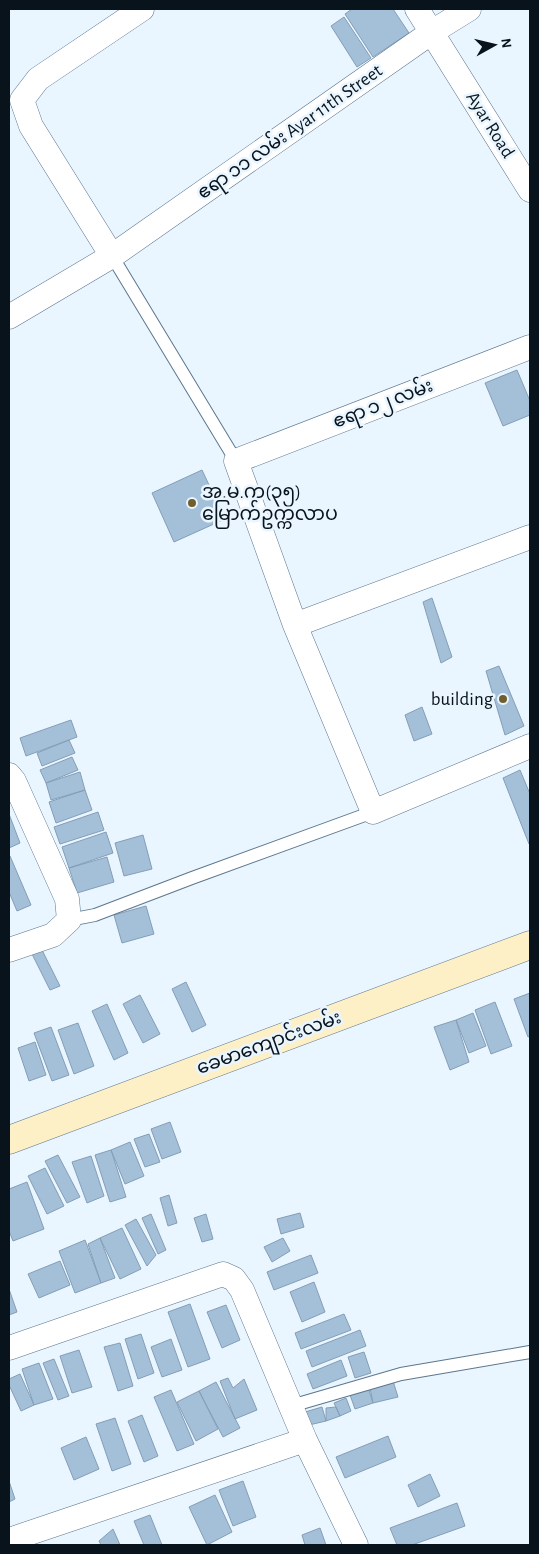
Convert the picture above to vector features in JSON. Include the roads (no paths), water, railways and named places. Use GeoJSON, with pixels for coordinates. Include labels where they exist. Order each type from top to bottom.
{"type":"FeatureCollection","features":[{"type":"Feature","properties":{"kind":"street"},"geometry":{"type":"LineString","coordinates":[[112,256],[31,126],[22,100],[38,79],[142,9]]}},
{"type":"Feature","properties":{"kind":"street","name":"Ayar Road"},"geometry":{"type":"LineString","coordinates":[[417,9],[530,190]]}},
{"type":"Feature","properties":{"kind":"street","name":"ဧရာ ၁၁ လမ်း Ayar 11th Street"},"geometry":{"type":"LineString","coordinates":[[9,317],[112,256],[432,32],[469,9]]}},
{"type":"Feature","properties":{"kind":"street","name":"ဧရာ ၁၂ လမ်း"},"geometry":{"type":"LineString","coordinates":[[236,461],[530,347]]}},
{"type":"Feature","properties":{"kind":"street"},"geometry":{"type":"LineString","coordinates":[[236,461],[296,625],[373,812],[530,746]]}},
{"type":"Feature","properties":{"kind":"street"},"geometry":{"type":"LineString","coordinates":[[296,625],[530,537]]}},
{"type":"Feature","properties":{"kind":"street"},"geometry":{"type":"LineString","coordinates":[[9,775],[14,781],[67,899],[69,920],[53,935],[9,950]]}},
{"type":"Feature","properties":{"kind":"street","name":"ခေမာကျောင်းလမ်း"},"geometry":{"type":"LineString","coordinates":[[9,1140],[530,945]]}},
{"type":"Feature","properties":{"kind":"street"},"geometry":{"type":"LineString","coordinates":[[9,1348],[223,1274],[234,1279],[242,1290],[305,1440],[356,1545]]}},
{"type":"Feature","properties":{"kind":"street"},"geometry":{"type":"LineString","coordinates":[[9,1540],[305,1440]]}},
{"type":"Feature","properties":{"kind":"lane"},"geometry":{"type":"LineString","coordinates":[[112,256],[236,461]]}},
{"type":"Feature","properties":{"kind":"lane"},"geometry":{"type":"LineString","coordinates":[[69,920],[95,915],[373,812]]}},
{"type":"Feature","properties":{"kind":"lane"},"geometry":{"type":"LineString","coordinates":[[291,1406],[401,1374],[530,1352]]}},
{"type":"Feature","properties":{"kind":"place","name":"အ.မ.က(၃၅) မြောက်ဥက္ကလာပ"},"geometry":{"type":"Point","coordinates":[192,503]}},
{"type":"Feature","properties":{"kind":"place","name":"building"},"geometry":{"type":"Point","coordinates":[503,699]}}]}
